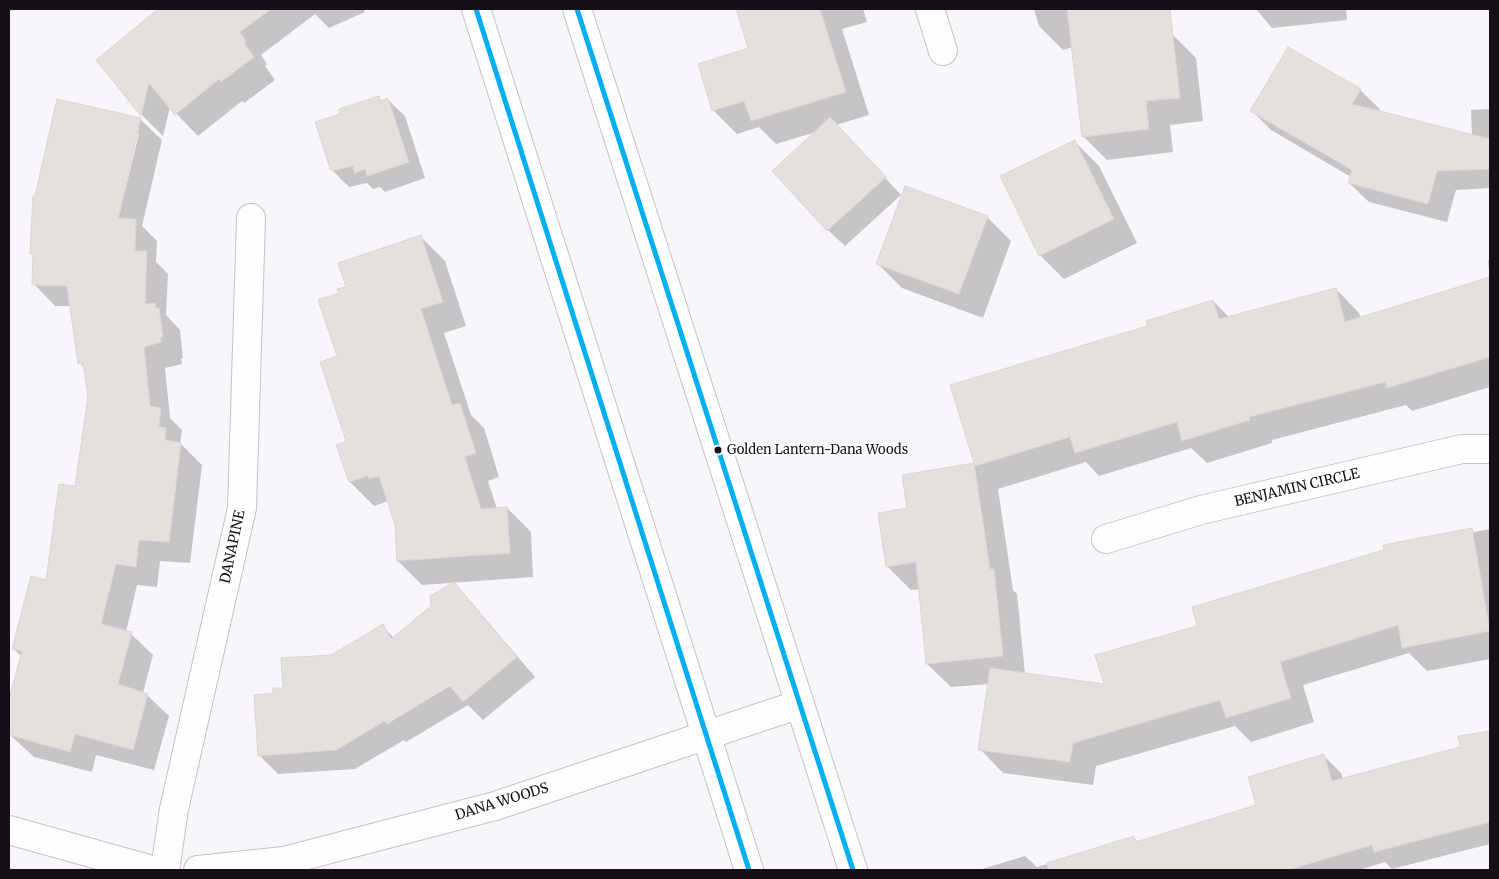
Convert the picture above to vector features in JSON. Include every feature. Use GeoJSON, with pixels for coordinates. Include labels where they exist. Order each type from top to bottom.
{"type":"FeatureCollection","features":[{"type":"Feature","properties":{"kind":"street"},"geometry":{"type":"LineString","coordinates":[[476,9],[749,870]]}},
{"type":"Feature","properties":{"kind":"street"},"geometry":{"type":"LineString","coordinates":[[577,9],[853,870]]}},
{"type":"Feature","properties":{"kind":"street"},"geometry":{"type":"LineString","coordinates":[[930,9],[943,51]]}},
{"type":"Feature","properties":{"kind":"street","name":"DANAPINE"},"geometry":{"type":"LineString","coordinates":[[165,870],[174,809],[242,508],[251,218]]}},
{"type":"Feature","properties":{"kind":"street","name":"BENJAMIN CIRCLE"},"geometry":{"type":"LineString","coordinates":[[1106,539],[1201,510],[1462,449],[1490,449]]}},
{"type":"Feature","properties":{"kind":"street","name":"DANA WOODS"},"geometry":{"type":"LineString","coordinates":[[198,870],[284,861],[494,806],[800,704]]}},
{"type":"Feature","properties":{"kind":"street"},"geometry":{"type":"LineString","coordinates":[[9,830],[152,870]]}},
{"type":"Feature","properties":{"kind":"building"},"geometry":{"type":"Polygon","coordinates":[[[158,9],[271,9],[240,32],[246,41],[244,43],[254,57],[221,82],[219,79],[175,115],[149,83],[141,116],[96,60],[158,9]]]}},
{"type":"Feature","properties":{"kind":"building"},"geometry":{"type":"Polygon","coordinates":[[[736,9],[820,9],[846,92],[751,121],[744,101],[712,111],[698,64],[748,48],[736,9]]]}},
{"type":"Feature","properties":{"kind":"building"},"geometry":{"type":"Polygon","coordinates":[[[1067,9],[1170,9],[1180,98],[1146,101],[1149,129],[1082,137],[1067,9]]]}},
{"type":"Feature","properties":{"kind":"building"},"geometry":{"type":"Polygon","coordinates":[[[1288,47],[1361,89],[1352,104],[1490,139],[1490,169],[1437,171],[1428,204],[1348,183],[1352,170],[1250,111],[1288,47]]]}},
{"type":"Feature","properties":{"kind":"building"},"geometry":{"type":"Polygon","coordinates":[[[379,96],[380,101],[388,98],[409,162],[367,176],[365,169],[355,173],[353,166],[331,171],[315,122],[340,114],[339,109],[379,96]]]}},
{"type":"Feature","properties":{"kind":"building"},"geometry":{"type":"Polygon","coordinates":[[[57,99],[141,118],[118,218],[136,219],[135,251],[147,251],[145,304],[155,303],[156,308],[159,308],[163,337],[161,337],[161,342],[144,347],[150,406],[161,408],[159,427],[166,428],[165,440],[181,443],[169,542],[139,540],[136,567],[116,564],[101,624],[132,632],[118,684],[148,694],[133,750],[75,734],[70,752],[9,735],[9,699],[22,651],[12,649],[31,576],[46,580],[59,484],[75,486],[88,397],[83,363],[78,364],[67,286],[32,285],[33,254],[30,254],[33,196],[35,196],[57,99]]]}},
{"type":"Feature","properties":{"kind":"building"},"geometry":{"type":"Polygon","coordinates":[[[830,117],[886,177],[827,231],[772,171],[830,117]]]}},
{"type":"Feature","properties":{"kind":"building"},"geometry":{"type":"Polygon","coordinates":[[[1075,140],[1114,219],[1039,256],[1000,176],[1075,140]]]}},
{"type":"Feature","properties":{"kind":"building"},"geometry":{"type":"Polygon","coordinates":[[[905,186],[988,216],[959,294],[876,264],[905,186]]]}},
{"type":"Feature","properties":{"kind":"building"},"geometry":{"type":"Polygon","coordinates":[[[421,235],[443,302],[421,309],[452,405],[460,403],[476,453],[465,457],[481,509],[507,507],[510,553],[397,561],[395,525],[379,476],[369,479],[368,476],[349,482],[336,445],[346,441],[320,362],[337,356],[318,300],[339,293],[337,289],[346,287],[338,263],[421,235]]]}},
{"type":"Feature","properties":{"kind":"building"},"geometry":{"type":"Polygon","coordinates":[[[1490,277],[1490,357],[1387,388],[1385,382],[1249,417],[1250,420],[1182,441],[1177,422],[1075,453],[1070,437],[975,466],[950,385],[1147,326],[1146,321],[1213,300],[1219,319],[1336,288],[1345,322],[1490,277]]]}},
{"type":"Feature","properties":{"kind":"building"},"geometry":{"type":"Polygon","coordinates":[[[974,463],[990,569],[994,569],[1003,656],[926,664],[916,562],[886,567],[878,513],[907,508],[902,475],[974,463]]]}},
{"type":"Feature","properties":{"kind":"building"},"geometry":{"type":"Polygon","coordinates":[[[1472,528],[1490,631],[1402,648],[1398,625],[1280,662],[1291,698],[1226,718],[1220,700],[1073,743],[1070,762],[978,750],[990,668],[1104,684],[1095,655],[1197,626],[1192,607],[1384,550],[1383,545],[1472,528]]]}},
{"type":"Feature","properties":{"kind":"building"},"geometry":{"type":"Polygon","coordinates":[[[454,582],[517,657],[463,702],[450,686],[387,724],[385,721],[336,750],[258,756],[254,695],[273,693],[273,688],[283,688],[281,658],[331,655],[383,624],[391,639],[431,606],[430,596],[454,582]]]}},
{"type":"Feature","properties":{"kind":"building"},"geometry":{"type":"Polygon","coordinates":[[[1490,731],[1490,822],[1374,852],[1372,845],[1288,870],[1048,870],[1047,863],[1134,836],[1136,842],[1256,805],[1248,777],[1324,754],[1332,781],[1460,747],[1458,736],[1490,731]]]}},
{"type":"Feature","properties":{"kind":"transit line"},"geometry":{"type":"LineString","coordinates":[[476,9],[749,870]]}},
{"type":"Feature","properties":{"kind":"transit line"},"geometry":{"type":"LineString","coordinates":[[577,9],[853,870]]}},
{"type":"Feature","properties":{"kind":"place","name":"Golden Lantern-Dana Woods"},"geometry":{"type":"Point","coordinates":[718,450]}}]}
